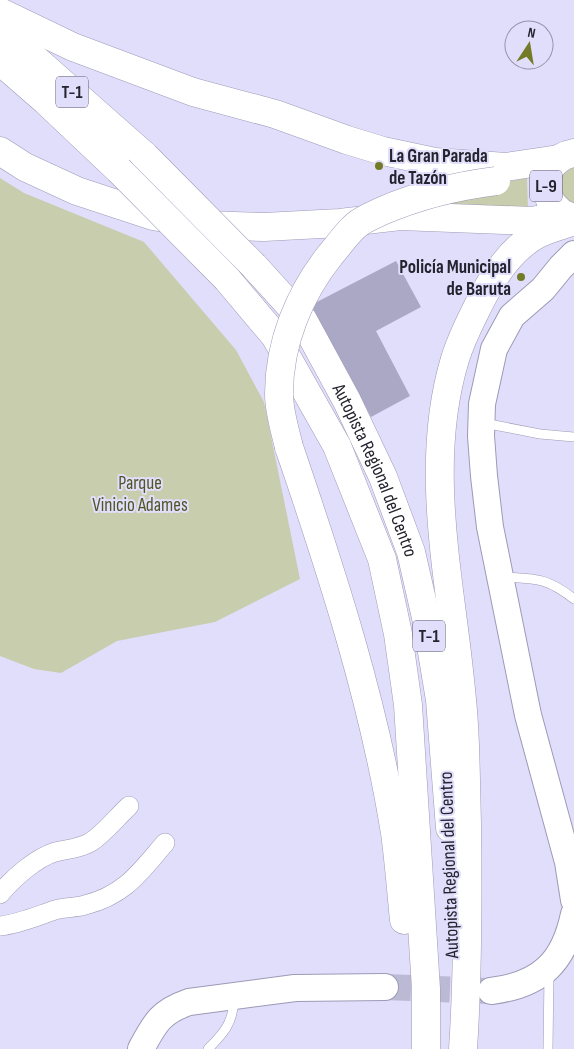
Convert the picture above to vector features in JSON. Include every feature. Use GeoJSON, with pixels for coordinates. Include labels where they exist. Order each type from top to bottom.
{"type":"FeatureCollection","features":[{"type":"Feature","properties":{"kind":"main road"},"geometry":{"type":"LineString","coordinates":[[0,12],[73,47],[193,92],[275,114],[383,151],[434,162],[506,166],[560,164]]}},
{"type":"Feature","properties":{"kind":"main road","name":"Autopista Regional del Centro"},"geometry":{"type":"LineString","coordinates":[[0,28],[144,156],[254,266],[303,320],[347,401],[383,477],[411,552],[426,622],[440,710],[451,836],[453,1049]]}},
{"type":"Feature","properties":{"kind":"main road","name":"Autopista Regional del Centro"},"geometry":{"type":"LineString","coordinates":[[0,61],[46,101],[119,170],[227,279],[276,336],[337,446],[382,559],[398,634],[408,705],[426,989],[426,1049]]}},
{"type":"Feature","properties":{"kind":"main road"},"geometry":{"type":"LineString","coordinates":[[0,151],[25,167],[77,191],[153,216],[206,225],[264,227],[340,223],[400,216],[533,221],[570,218]]}},
{"type":"Feature","properties":{"kind":"main road"},"geometry":{"type":"LineString","coordinates":[[408,1049],[408,959],[395,833],[374,733],[350,638],[312,511],[289,447],[279,396],[284,353],[292,321],[304,293],[323,264],[361,221],[410,199],[464,185],[525,177],[560,164]]}},
{"type":"Feature","properties":{"kind":"main road","name":"L-9"},"geometry":{"type":"LineString","coordinates":[[560,164],[548,197],[552,204],[570,218]]}},
{"type":"Feature","properties":{"kind":"main road"},"geometry":{"type":"LineString","coordinates":[[463,1049],[468,897],[466,758],[462,698],[440,489],[443,425],[455,359],[484,292],[508,259],[527,242],[540,233],[570,218]]}},
{"type":"Feature","properties":{"kind":"street"},"geometry":{"type":"LineString","coordinates":[[574,254],[543,290],[512,316],[494,349],[482,404],[484,476],[490,527],[528,715],[568,862],[574,900]]}},
{"type":"Feature","properties":{"kind":"street"},"geometry":{"type":"LineString","coordinates":[[0,894],[11,881],[38,861],[55,852],[76,849],[91,843],[129,806]]}},
{"type":"Feature","properties":{"kind":"street"},"geometry":{"type":"LineString","coordinates":[[0,926],[12,925],[59,909],[84,906],[108,898],[133,881],[165,843]]}},
{"type":"Feature","properties":{"kind":"street"},"geometry":{"type":"LineString","coordinates":[[491,991],[512,988],[530,981],[549,967],[560,954],[573,927]]}},
{"type":"Feature","properties":{"kind":"street"},"geometry":{"type":"LineString","coordinates":[[141,1049],[160,1018],[173,1008],[189,1002],[295,988],[385,987]]}},
{"type":"Feature","properties":{"kind":"lane"},"geometry":{"type":"LineString","coordinates":[[482,423],[540,434],[574,437]]}},
{"type":"Feature","properties":{"kind":"lane"},"geometry":{"type":"LineString","coordinates":[[500,576],[543,580],[559,587],[574,598]]}},
{"type":"Feature","properties":{"kind":"lane"},"geometry":{"type":"LineString","coordinates":[[548,1049],[549,967]]}},
{"type":"Feature","properties":{"kind":"lane"},"geometry":{"type":"LineString","coordinates":[[208,1049],[228,1027],[233,1013],[234,996]]}},
{"type":"Feature","properties":{"kind":"green space"},"geometry":{"type":"Polygon","coordinates":[[[574,165],[574,209],[566,206],[558,183],[563,172],[574,165]]]}},
{"type":"Feature","properties":{"kind":"green space","name":"Parque Vinicio Adames"},"geometry":{"type":"Polygon","coordinates":[[[0,178],[24,193],[144,242],[236,350],[264,402],[300,579],[215,622],[117,641],[61,673],[34,669],[0,656],[0,178]]]}},
{"type":"Feature","properties":{"kind":"green space"},"geometry":{"type":"Polygon","coordinates":[[[527,178],[528,209],[418,206],[483,186],[527,178]]]}},
{"type":"Feature","properties":{"kind":"building"},"geometry":{"type":"Polygon","coordinates":[[[396,261],[421,307],[376,331],[410,396],[371,417],[311,305],[396,261]]]}},
{"type":"Feature","properties":{"kind":"tunnel"},"geometry":{"type":"LineString","coordinates":[[385,987],[488,991]]}},
{"type":"Feature","properties":{"kind":"place","name":"La Gran Parada de Tazón"},"geometry":{"type":"Point","coordinates":[379,166]}},
{"type":"Feature","properties":{"kind":"place","name":"Policía Municipal de Baruta"},"geometry":{"type":"Point","coordinates":[521,277]}}]}
